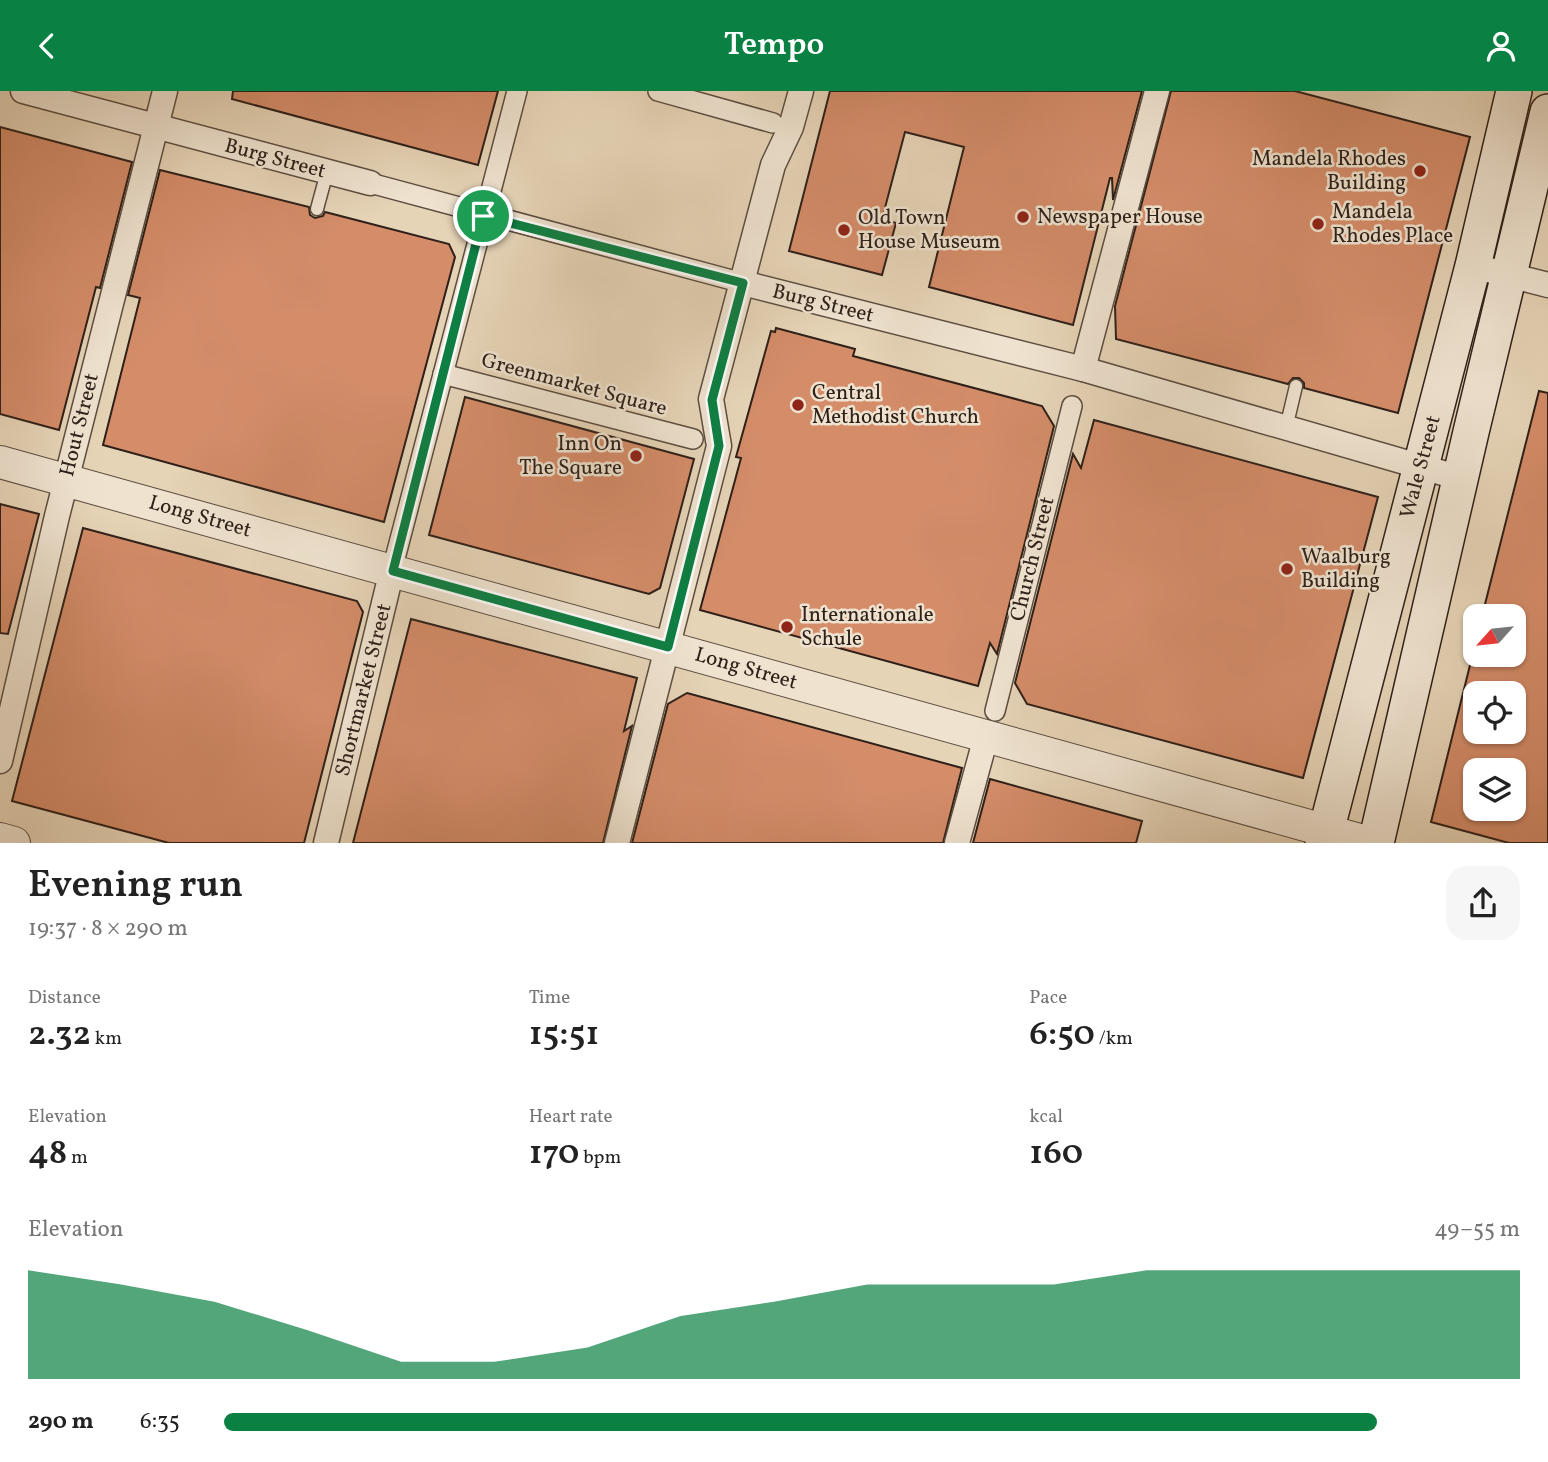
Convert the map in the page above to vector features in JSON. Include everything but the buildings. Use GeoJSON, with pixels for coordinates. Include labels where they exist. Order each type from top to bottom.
{"type":"FeatureCollection","features":[{"type":"Feature","properties":{"kind":"main road","name":"Wale Street"},"geometry":{"type":"LineString","coordinates":[[1324,837],[1473,266],[1502,91]]}},
{"type":"Feature","properties":{"kind":"main road","name":"Wale Street"},"geometry":{"type":"LineString","coordinates":[[1377,842],[1460,478],[1548,112]]}},
{"type":"Feature","properties":{"kind":"street","name":"Burg Street"},"geometry":{"type":"LineString","coordinates":[[23,91],[370,183],[483,216],[1083,369],[1460,478]]}},
{"type":"Feature","properties":{"kind":"street","name":"Hout Street"},"geometry":{"type":"LineString","coordinates":[[0,761],[66,479],[164,91]]}},
{"type":"Feature","properties":{"kind":"street","name":"Shortmarket Street"},"geometry":{"type":"LineString","coordinates":[[327,842],[393,571],[517,91]]}},
{"type":"Feature","properties":{"kind":"street"},"geometry":{"type":"LineString","coordinates":[[658,91],[782,125]]}},
{"type":"Feature","properties":{"kind":"street"},"geometry":{"type":"LineString","coordinates":[[617,842],[719,446],[712,400],[782,125],[801,91]]}},
{"type":"Feature","properties":{"kind":"street"},"geometry":{"type":"LineString","coordinates":[[1083,369],[1157,91]]}},
{"type":"Feature","properties":{"kind":"street"},"geometry":{"type":"LineString","coordinates":[[1473,266],[1548,285]]}},
{"type":"Feature","properties":{"kind":"street","name":"Greenmarket Square"},"geometry":{"type":"LineString","coordinates":[[443,374],[693,439]]}},
{"type":"Feature","properties":{"kind":"street","name":"Church Street"},"geometry":{"type":"LineString","coordinates":[[957,842],[1072,406]]}},
{"type":"Feature","properties":{"kind":"street","name":"Long Street"},"geometry":{"type":"LineString","coordinates":[[0,462],[668,647],[990,724],[1324,837],[1370,842]]}},
{"type":"Feature","properties":{"kind":"street"},"geometry":{"type":"LineString","coordinates":[[0,839],[13,842]]}},
{"type":"Feature","properties":{"kind":"lane"},"geometry":{"type":"LineString","coordinates":[[317,209],[327,172]]}},
{"type":"Feature","properties":{"kind":"lane"},"geometry":{"type":"LineString","coordinates":[[1286,428],[1296,386]]}},
{"type":"Feature","properties":{"kind":"lane"},"geometry":{"type":"LineString","coordinates":[[693,439],[719,446]]}},
{"type":"Feature","properties":{"kind":"place","name":"Mandela Rhodes Building"},"geometry":{"type":"Point","coordinates":[1420,171]}},
{"type":"Feature","properties":{"kind":"place","name":"Newspaper House"},"geometry":{"type":"Point","coordinates":[1023,217]}},
{"type":"Feature","properties":{"kind":"place","name":"Mandela Rhodes Place"},"geometry":{"type":"Point","coordinates":[1318,224]}},
{"type":"Feature","properties":{"kind":"place","name":"Old Town House Museum"},"geometry":{"type":"Point","coordinates":[844,230]}},
{"type":"Feature","properties":{"kind":"place","name":"Central Methodist Church"},"geometry":{"type":"Point","coordinates":[798,405]}},
{"type":"Feature","properties":{"kind":"place","name":"Inn On The Square"},"geometry":{"type":"Point","coordinates":[636,456]}},
{"type":"Feature","properties":{"kind":"place","name":"Waalburg Building"},"geometry":{"type":"Point","coordinates":[1287,569]}},
{"type":"Feature","properties":{"kind":"place","name":"Internationale Schule"},"geometry":{"type":"Point","coordinates":[787,627]}},
{"type":"Feature","properties":{"kind":"route"},"geometry":{"type":"LineString","coordinates":[[483,216],[743,283],[712,400],[719,446],[668,647],[393,571],[483,216]]}}]}
